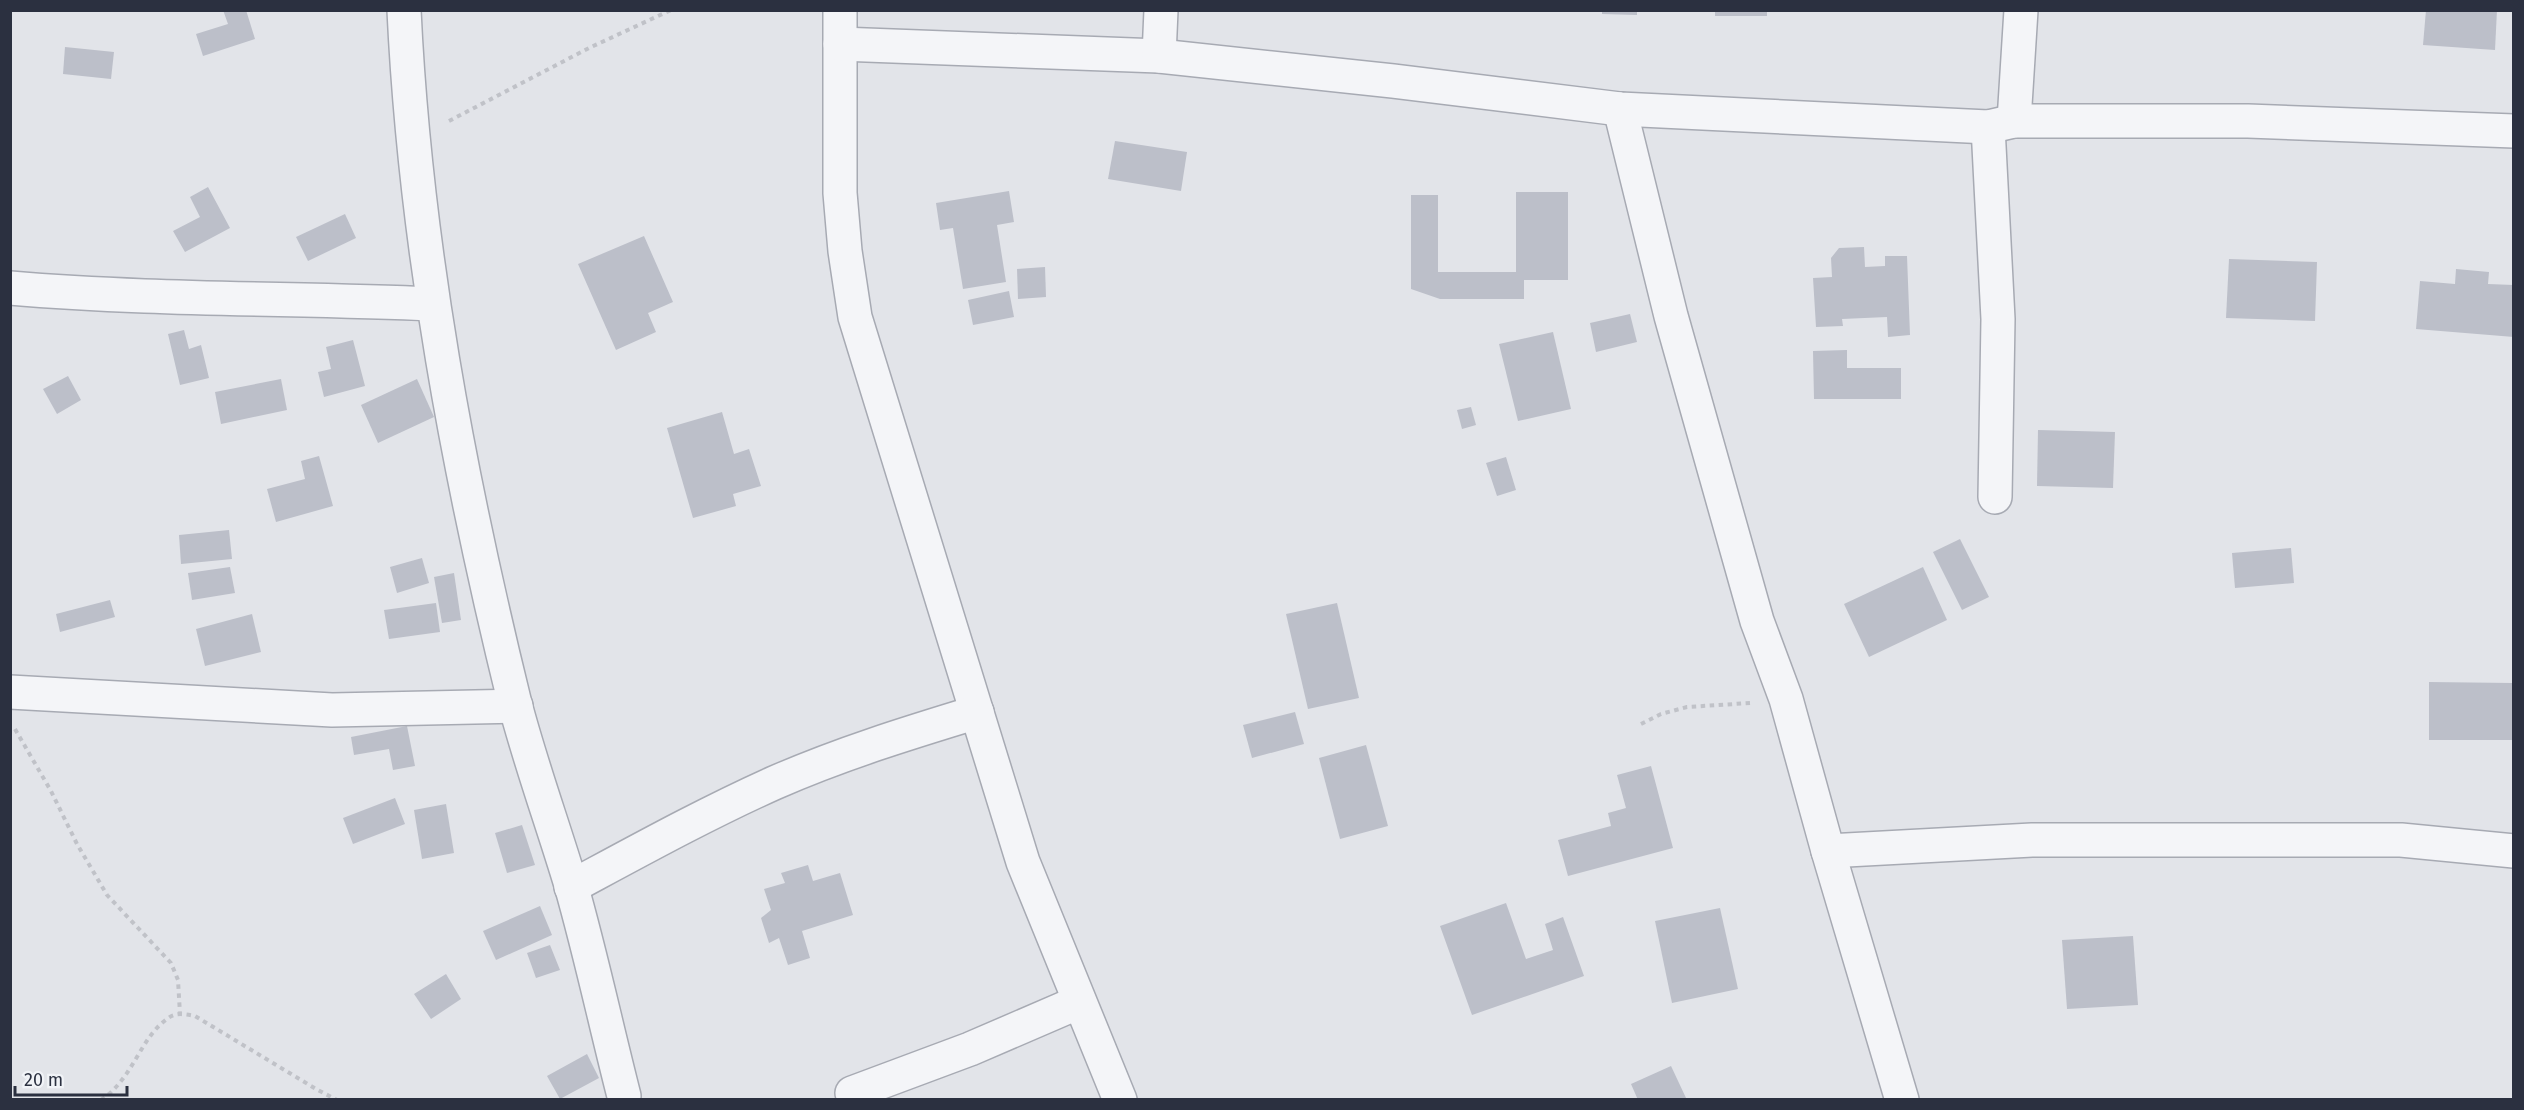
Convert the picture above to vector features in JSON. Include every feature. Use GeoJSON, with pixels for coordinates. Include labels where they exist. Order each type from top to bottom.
{"type":"FeatureCollection","features":[{"type":"Feature","properties":{"kind":"street"},"geometry":{"type":"LineString","coordinates":[[404,10],[414,140],[433,304],[469,497],[516,706],[571,887],[624,1096]]}},
{"type":"Feature","properties":{"kind":"street"},"geometry":{"type":"LineString","coordinates":[[840,10],[840,193],[845,251],[855,317],[1023,862],[1120,1100]]}},
{"type":"Feature","properties":{"kind":"street"},"geometry":{"type":"LineString","coordinates":[[1159,56],[1161,10]]}},
{"type":"Feature","properties":{"kind":"street"},"geometry":{"type":"LineString","coordinates":[[1995,497],[2001,124],[2021,10]]}},
{"type":"Feature","properties":{"kind":"street"},"geometry":{"type":"LineString","coordinates":[[840,44],[1159,56],[1393,81],[1620,109],[2001,124],[2248,121],[2514,131]]}},
{"type":"Feature","properties":{"kind":"street"},"geometry":{"type":"LineString","coordinates":[[1620,109],[1674,327],[1757,621],[1785,699],[1902,1100]]}},
{"type":"Feature","properties":{"kind":"street"},"geometry":{"type":"LineString","coordinates":[[10,288],[149,296],[291,298],[433,304]]}},
{"type":"Feature","properties":{"kind":"street"},"geometry":{"type":"LineString","coordinates":[[10,692],[332,710],[516,706]]}},
{"type":"Feature","properties":{"kind":"street"},"geometry":{"type":"LineString","coordinates":[[571,887],[672,833],[775,783],[884,741],[976,712]]}},
{"type":"Feature","properties":{"kind":"street"},"geometry":{"type":"LineString","coordinates":[[1828,851],[2032,840],[2401,840],[2514,851]]}},
{"type":"Feature","properties":{"kind":"street"},"geometry":{"type":"LineString","coordinates":[[852,1093],[970,1050],[1079,1002]]}},
{"type":"Feature","properties":{"kind":"path"},"geometry":{"type":"LineString","coordinates":[[414,140],[589,48],[671,10]]}},
{"type":"Feature","properties":{"kind":"path"},"geometry":{"type":"LineString","coordinates":[[1641,724],[1661,714],[1687,706],[1785,699]]}},
{"type":"Feature","properties":{"kind":"path"},"geometry":{"type":"LineString","coordinates":[[10,720],[107,895],[171,963],[178,980],[180,1014]]}},
{"type":"Feature","properties":{"kind":"path"},"geometry":{"type":"LineString","coordinates":[[101,1100],[120,1084],[137,1056],[166,1019],[180,1014],[195,1016],[338,1100]]}},
{"type":"Feature","properties":{"kind":"building"},"geometry":{"type":"Polygon","coordinates":[[[223,10],[246,10],[255,39],[203,56],[196,34],[228,24],[223,10]]]}},
{"type":"Feature","properties":{"kind":"building"},"geometry":{"type":"Polygon","coordinates":[[[1602,10],[1637,10],[1637,15],[1602,14],[1602,10]]]}},
{"type":"Feature","properties":{"kind":"building"},"geometry":{"type":"Polygon","coordinates":[[[1715,10],[1767,10],[1767,16],[1715,16],[1715,10]]]}},
{"type":"Feature","properties":{"kind":"building"},"geometry":{"type":"Polygon","coordinates":[[[2426,10],[2497,10],[2495,50],[2423,45],[2426,10]]]}},
{"type":"Feature","properties":{"kind":"building"},"geometry":{"type":"Polygon","coordinates":[[[65,47],[114,52],[111,79],[63,74],[65,47]]]}},
{"type":"Feature","properties":{"kind":"building"},"geometry":{"type":"Polygon","coordinates":[[[1115,141],[1187,152],[1181,191],[1108,179],[1115,141]]]}},
{"type":"Feature","properties":{"kind":"building"},"geometry":{"type":"Polygon","coordinates":[[[208,187],[230,228],[185,252],[173,231],[200,217],[190,197],[208,187]]]}},
{"type":"Feature","properties":{"kind":"building"},"geometry":{"type":"Polygon","coordinates":[[[1009,191],[1014,222],[997,225],[1006,282],[963,289],[953,228],[940,230],[936,203],[1009,191]]]}},
{"type":"Feature","properties":{"kind":"building"},"geometry":{"type":"Polygon","coordinates":[[[1516,192],[1568,192],[1568,280],[1524,280],[1524,299],[1440,299],[1411,289],[1411,195],[1438,195],[1438,272],[1516,272],[1516,192]]]}},
{"type":"Feature","properties":{"kind":"building"},"geometry":{"type":"Polygon","coordinates":[[[345,214],[356,238],[308,261],[296,237],[345,214]]]}},
{"type":"Feature","properties":{"kind":"building"},"geometry":{"type":"Polygon","coordinates":[[[644,236],[673,302],[648,313],[656,332],[616,350],[578,264],[644,236]]]}},
{"type":"Feature","properties":{"kind":"building"},"geometry":{"type":"Polygon","coordinates":[[[1864,247],[1865,267],[1885,266],[1885,256],[1907,256],[1910,335],[1888,337],[1887,317],[1842,319],[1843,326],[1816,327],[1813,278],[1832,277],[1831,258],[1839,248],[1864,247]]]}},
{"type":"Feature","properties":{"kind":"building"},"geometry":{"type":"Polygon","coordinates":[[[2229,259],[2317,262],[2315,321],[2226,318],[2229,259]]]}},
{"type":"Feature","properties":{"kind":"building"},"geometry":{"type":"Polygon","coordinates":[[[1045,267],[1046,297],[1018,299],[1017,269],[1045,267]]]}},
{"type":"Feature","properties":{"kind":"building"},"geometry":{"type":"Polygon","coordinates":[[[2456,269],[2489,272],[2488,284],[2514,285],[2514,337],[2416,329],[2420,281],[2455,284],[2456,269]]]}},
{"type":"Feature","properties":{"kind":"building"},"geometry":{"type":"Polygon","coordinates":[[[1009,291],[1014,317],[973,325],[968,300],[1009,291]]]}},
{"type":"Feature","properties":{"kind":"building"},"geometry":{"type":"Polygon","coordinates":[[[1630,314],[1637,342],[1596,352],[1590,323],[1630,314]]]}},
{"type":"Feature","properties":{"kind":"building"},"geometry":{"type":"Polygon","coordinates":[[[184,330],[189,349],[201,345],[209,378],[180,385],[168,334],[184,330]]]}},
{"type":"Feature","properties":{"kind":"building"},"geometry":{"type":"Polygon","coordinates":[[[1553,332],[1571,409],[1518,421],[1499,344],[1553,332]]]}},
{"type":"Feature","properties":{"kind":"building"},"geometry":{"type":"Polygon","coordinates":[[[353,340],[365,386],[324,397],[318,372],[331,369],[326,347],[353,340]]]}},
{"type":"Feature","properties":{"kind":"building"},"geometry":{"type":"Polygon","coordinates":[[[1847,350],[1847,368],[1901,368],[1901,399],[1814,399],[1813,351],[1847,350]]]}},
{"type":"Feature","properties":{"kind":"building"},"geometry":{"type":"Polygon","coordinates":[[[68,376],[81,400],[57,414],[43,389],[68,376]]]}},
{"type":"Feature","properties":{"kind":"building"},"geometry":{"type":"Polygon","coordinates":[[[281,379],[287,410],[221,424],[215,392],[281,379]]]}},
{"type":"Feature","properties":{"kind":"building"},"geometry":{"type":"Polygon","coordinates":[[[417,379],[434,417],[378,443],[361,405],[417,379]]]}},
{"type":"Feature","properties":{"kind":"building"},"geometry":{"type":"Polygon","coordinates":[[[1471,407],[1476,425],[1462,429],[1457,410],[1471,407]]]}},
{"type":"Feature","properties":{"kind":"building"},"geometry":{"type":"Polygon","coordinates":[[[722,412],[734,454],[749,449],[761,486],[733,494],[736,506],[693,518],[667,428],[722,412]]]}},
{"type":"Feature","properties":{"kind":"building"},"geometry":{"type":"Polygon","coordinates":[[[2038,430],[2115,432],[2113,488],[2037,486],[2038,430]]]}},
{"type":"Feature","properties":{"kind":"building"},"geometry":{"type":"Polygon","coordinates":[[[319,456],[333,506],[276,522],[267,489],[305,479],[301,461],[319,456]]]}},
{"type":"Feature","properties":{"kind":"building"},"geometry":{"type":"Polygon","coordinates":[[[1506,457],[1516,490],[1497,496],[1486,463],[1506,457]]]}},
{"type":"Feature","properties":{"kind":"building"},"geometry":{"type":"Polygon","coordinates":[[[229,530],[232,559],[181,564],[179,535],[229,530]]]}},
{"type":"Feature","properties":{"kind":"building"},"geometry":{"type":"Polygon","coordinates":[[[1960,539],[1989,597],[1962,610],[1933,552],[1960,539]]]}},
{"type":"Feature","properties":{"kind":"building"},"geometry":{"type":"Polygon","coordinates":[[[2291,548],[2294,583],[2235,588],[2232,553],[2291,548]]]}},
{"type":"Feature","properties":{"kind":"building"},"geometry":{"type":"Polygon","coordinates":[[[422,558],[429,583],[397,593],[390,567],[422,558]]]}},
{"type":"Feature","properties":{"kind":"building"},"geometry":{"type":"Polygon","coordinates":[[[230,567],[235,593],[192,600],[188,573],[230,567]]]}},
{"type":"Feature","properties":{"kind":"building"},"geometry":{"type":"Polygon","coordinates":[[[1923,567],[1947,620],[1869,657],[1844,604],[1923,567]]]}},
{"type":"Feature","properties":{"kind":"building"},"geometry":{"type":"Polygon","coordinates":[[[454,573],[461,620],[442,623],[434,577],[454,573]]]}},
{"type":"Feature","properties":{"kind":"building"},"geometry":{"type":"Polygon","coordinates":[[[110,600],[115,617],[60,632],[56,614],[110,600]]]}},
{"type":"Feature","properties":{"kind":"building"},"geometry":{"type":"Polygon","coordinates":[[[436,603],[440,632],[389,639],[384,610],[436,603]]]}},
{"type":"Feature","properties":{"kind":"building"},"geometry":{"type":"Polygon","coordinates":[[[1337,603],[1359,698],[1308,709],[1286,614],[1337,603]]]}},
{"type":"Feature","properties":{"kind":"building"},"geometry":{"type":"Polygon","coordinates":[[[252,614],[261,652],[205,666],[196,629],[252,614]]]}},
{"type":"Feature","properties":{"kind":"building"},"geometry":{"type":"Polygon","coordinates":[[[2429,682],[2513,683],[2512,740],[2429,740],[2429,682]]]}},
{"type":"Feature","properties":{"kind":"building"},"geometry":{"type":"Polygon","coordinates":[[[1295,712],[1304,744],[1252,758],[1243,725],[1295,712]]]}},
{"type":"Feature","properties":{"kind":"building"},"geometry":{"type":"Polygon","coordinates":[[[407,726],[415,766],[393,770],[389,749],[354,755],[351,737],[407,726]]]}},
{"type":"Feature","properties":{"kind":"building"},"geometry":{"type":"Polygon","coordinates":[[[1366,745],[1388,826],[1340,839],[1319,758],[1366,745]]]}},
{"type":"Feature","properties":{"kind":"building"},"geometry":{"type":"Polygon","coordinates":[[[1651,766],[1673,848],[1568,876],[1558,840],[1611,826],[1608,813],[1626,808],[1617,775],[1651,766]]]}},
{"type":"Feature","properties":{"kind":"building"},"geometry":{"type":"Polygon","coordinates":[[[395,798],[405,824],[353,844],[343,818],[395,798]]]}},
{"type":"Feature","properties":{"kind":"building"},"geometry":{"type":"Polygon","coordinates":[[[446,804],[454,853],[422,859],[414,810],[446,804]]]}},
{"type":"Feature","properties":{"kind":"building"},"geometry":{"type":"Polygon","coordinates":[[[522,825],[535,865],[507,873],[495,833],[522,825]]]}},
{"type":"Feature","properties":{"kind":"building"},"geometry":{"type":"Polygon","coordinates":[[[808,865],[813,881],[840,873],[853,915],[802,931],[810,958],[788,965],[779,938],[769,943],[761,918],[771,910],[764,889],[785,883],[781,873],[808,865]]]}},
{"type":"Feature","properties":{"kind":"building"},"geometry":{"type":"Polygon","coordinates":[[[1506,903],[1526,959],[1553,950],[1545,924],[1563,917],[1584,976],[1472,1015],[1440,926],[1506,903]]]}},
{"type":"Feature","properties":{"kind":"building"},"geometry":{"type":"Polygon","coordinates":[[[540,906],[552,935],[496,960],[483,931],[540,906]]]}},
{"type":"Feature","properties":{"kind":"building"},"geometry":{"type":"Polygon","coordinates":[[[1720,908],[1738,989],[1672,1003],[1655,921],[1720,908]]]}},
{"type":"Feature","properties":{"kind":"building"},"geometry":{"type":"Polygon","coordinates":[[[2133,936],[2138,1005],[2067,1009],[2062,940],[2133,936]]]}},
{"type":"Feature","properties":{"kind":"building"},"geometry":{"type":"Polygon","coordinates":[[[550,945],[560,970],[536,978],[527,953],[550,945]]]}},
{"type":"Feature","properties":{"kind":"building"},"geometry":{"type":"Polygon","coordinates":[[[446,974],[461,999],[431,1019],[414,994],[446,974]]]}},
{"type":"Feature","properties":{"kind":"building"},"geometry":{"type":"Polygon","coordinates":[[[587,1054],[599,1078],[560,1099],[547,1076],[587,1054]]]}},
{"type":"Feature","properties":{"kind":"building"},"geometry":{"type":"Polygon","coordinates":[[[1671,1066],[1686,1098],[1638,1100],[1631,1084],[1671,1066]]]}}]}
